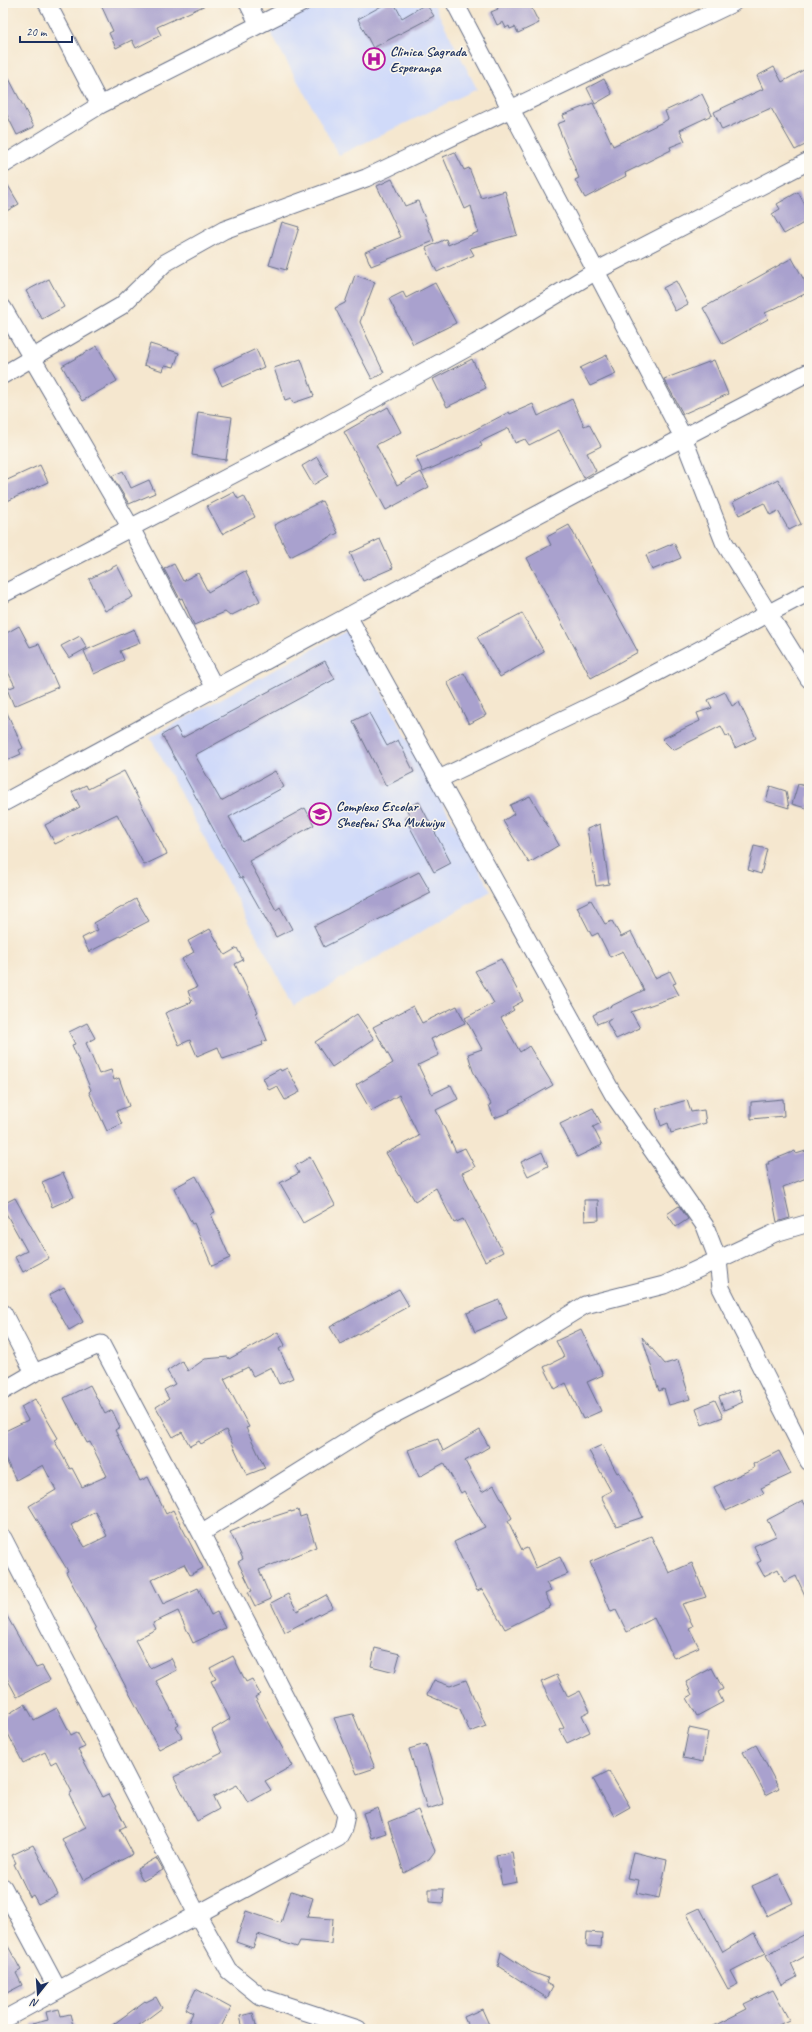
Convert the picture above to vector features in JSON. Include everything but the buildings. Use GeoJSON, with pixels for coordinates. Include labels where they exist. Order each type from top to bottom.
{"type":"FeatureCollection","features":[{"type":"Feature","properties":{"kind":"street"},"geometry":{"type":"LineString","coordinates":[[47,3],[100,105]]}},
{"type":"Feature","properties":{"kind":"street"},"geometry":{"type":"LineString","coordinates":[[248,3],[259,25]]}},
{"type":"Feature","properties":{"kind":"street"},"geometry":{"type":"LineString","coordinates":[[3,165],[100,105],[302,3]]}},
{"type":"Feature","properties":{"kind":"street"},"geometry":{"type":"LineString","coordinates":[[455,3],[683,437],[724,542],[809,679]]}},
{"type":"Feature","properties":{"kind":"street"},"geometry":{"type":"LineString","coordinates":[[3,375],[121,306],[165,263],[224,230],[366,178],[733,3]]}},
{"type":"Feature","properties":{"kind":"street"},"geometry":{"type":"LineString","coordinates":[[3,594],[307,436],[456,354],[596,271],[809,161]]}},
{"type":"Feature","properties":{"kind":"street"},"geometry":{"type":"LineString","coordinates":[[3,308],[131,528],[215,688]]}},
{"type":"Feature","properties":{"kind":"street"},"geometry":{"type":"LineString","coordinates":[[3,803],[348,616],[683,437],[809,372]]}},
{"type":"Feature","properties":{"kind":"street"},"geometry":{"type":"LineString","coordinates":[[439,779],[618,693],[809,592]]}},
{"type":"Feature","properties":{"kind":"street"},"geometry":{"type":"LineString","coordinates":[[348,616],[613,1094],[706,1226],[718,1260],[721,1288],[809,1462]]}},
{"type":"Feature","properties":{"kind":"street"},"geometry":{"type":"LineString","coordinates":[[201,1533],[377,1423],[480,1370],[585,1305],[664,1285],[775,1233],[809,1223]]}},
{"type":"Feature","properties":{"kind":"street"},"geometry":{"type":"LineString","coordinates":[[3,1314],[34,1373]]}},
{"type":"Feature","properties":{"kind":"street"},"geometry":{"type":"LineString","coordinates":[[3,1391],[34,1373],[101,1344],[201,1533],[346,1816],[344,1829],[338,1838],[3,2020]]}},
{"type":"Feature","properties":{"kind":"street"},"geometry":{"type":"LineString","coordinates":[[3,1538],[229,1971],[261,1997],[358,2029]]}},
{"type":"Feature","properties":{"kind":"street"},"geometry":{"type":"LineString","coordinates":[[3,1887],[58,1990]]}},
{"type":"Feature","properties":{"kind":"shaded area","name":"Clinica Sagrada Esperança"},"geometry":{"type":"Polygon","coordinates":[[[324,3],[433,3],[477,89],[339,155],[269,30],[324,3]]]}},
{"type":"Feature","properties":{"kind":"shaded area","name":"Complexo Escolar Sheefeni Sha Mukwiyu"},"geometry":{"type":"Polygon","coordinates":[[[348,630],[491,891],[294,1006],[150,737],[348,630]]]}},
{"type":"Feature","properties":{"kind":"place","name":"Clinica Sagrada Esperança"},"geometry":{"type":"Point","coordinates":[374,59]}},
{"type":"Feature","properties":{"kind":"place","name":"Complexo Escolar Sheefeni Sha Mukwiyu"},"geometry":{"type":"Point","coordinates":[320,814]}}]}
